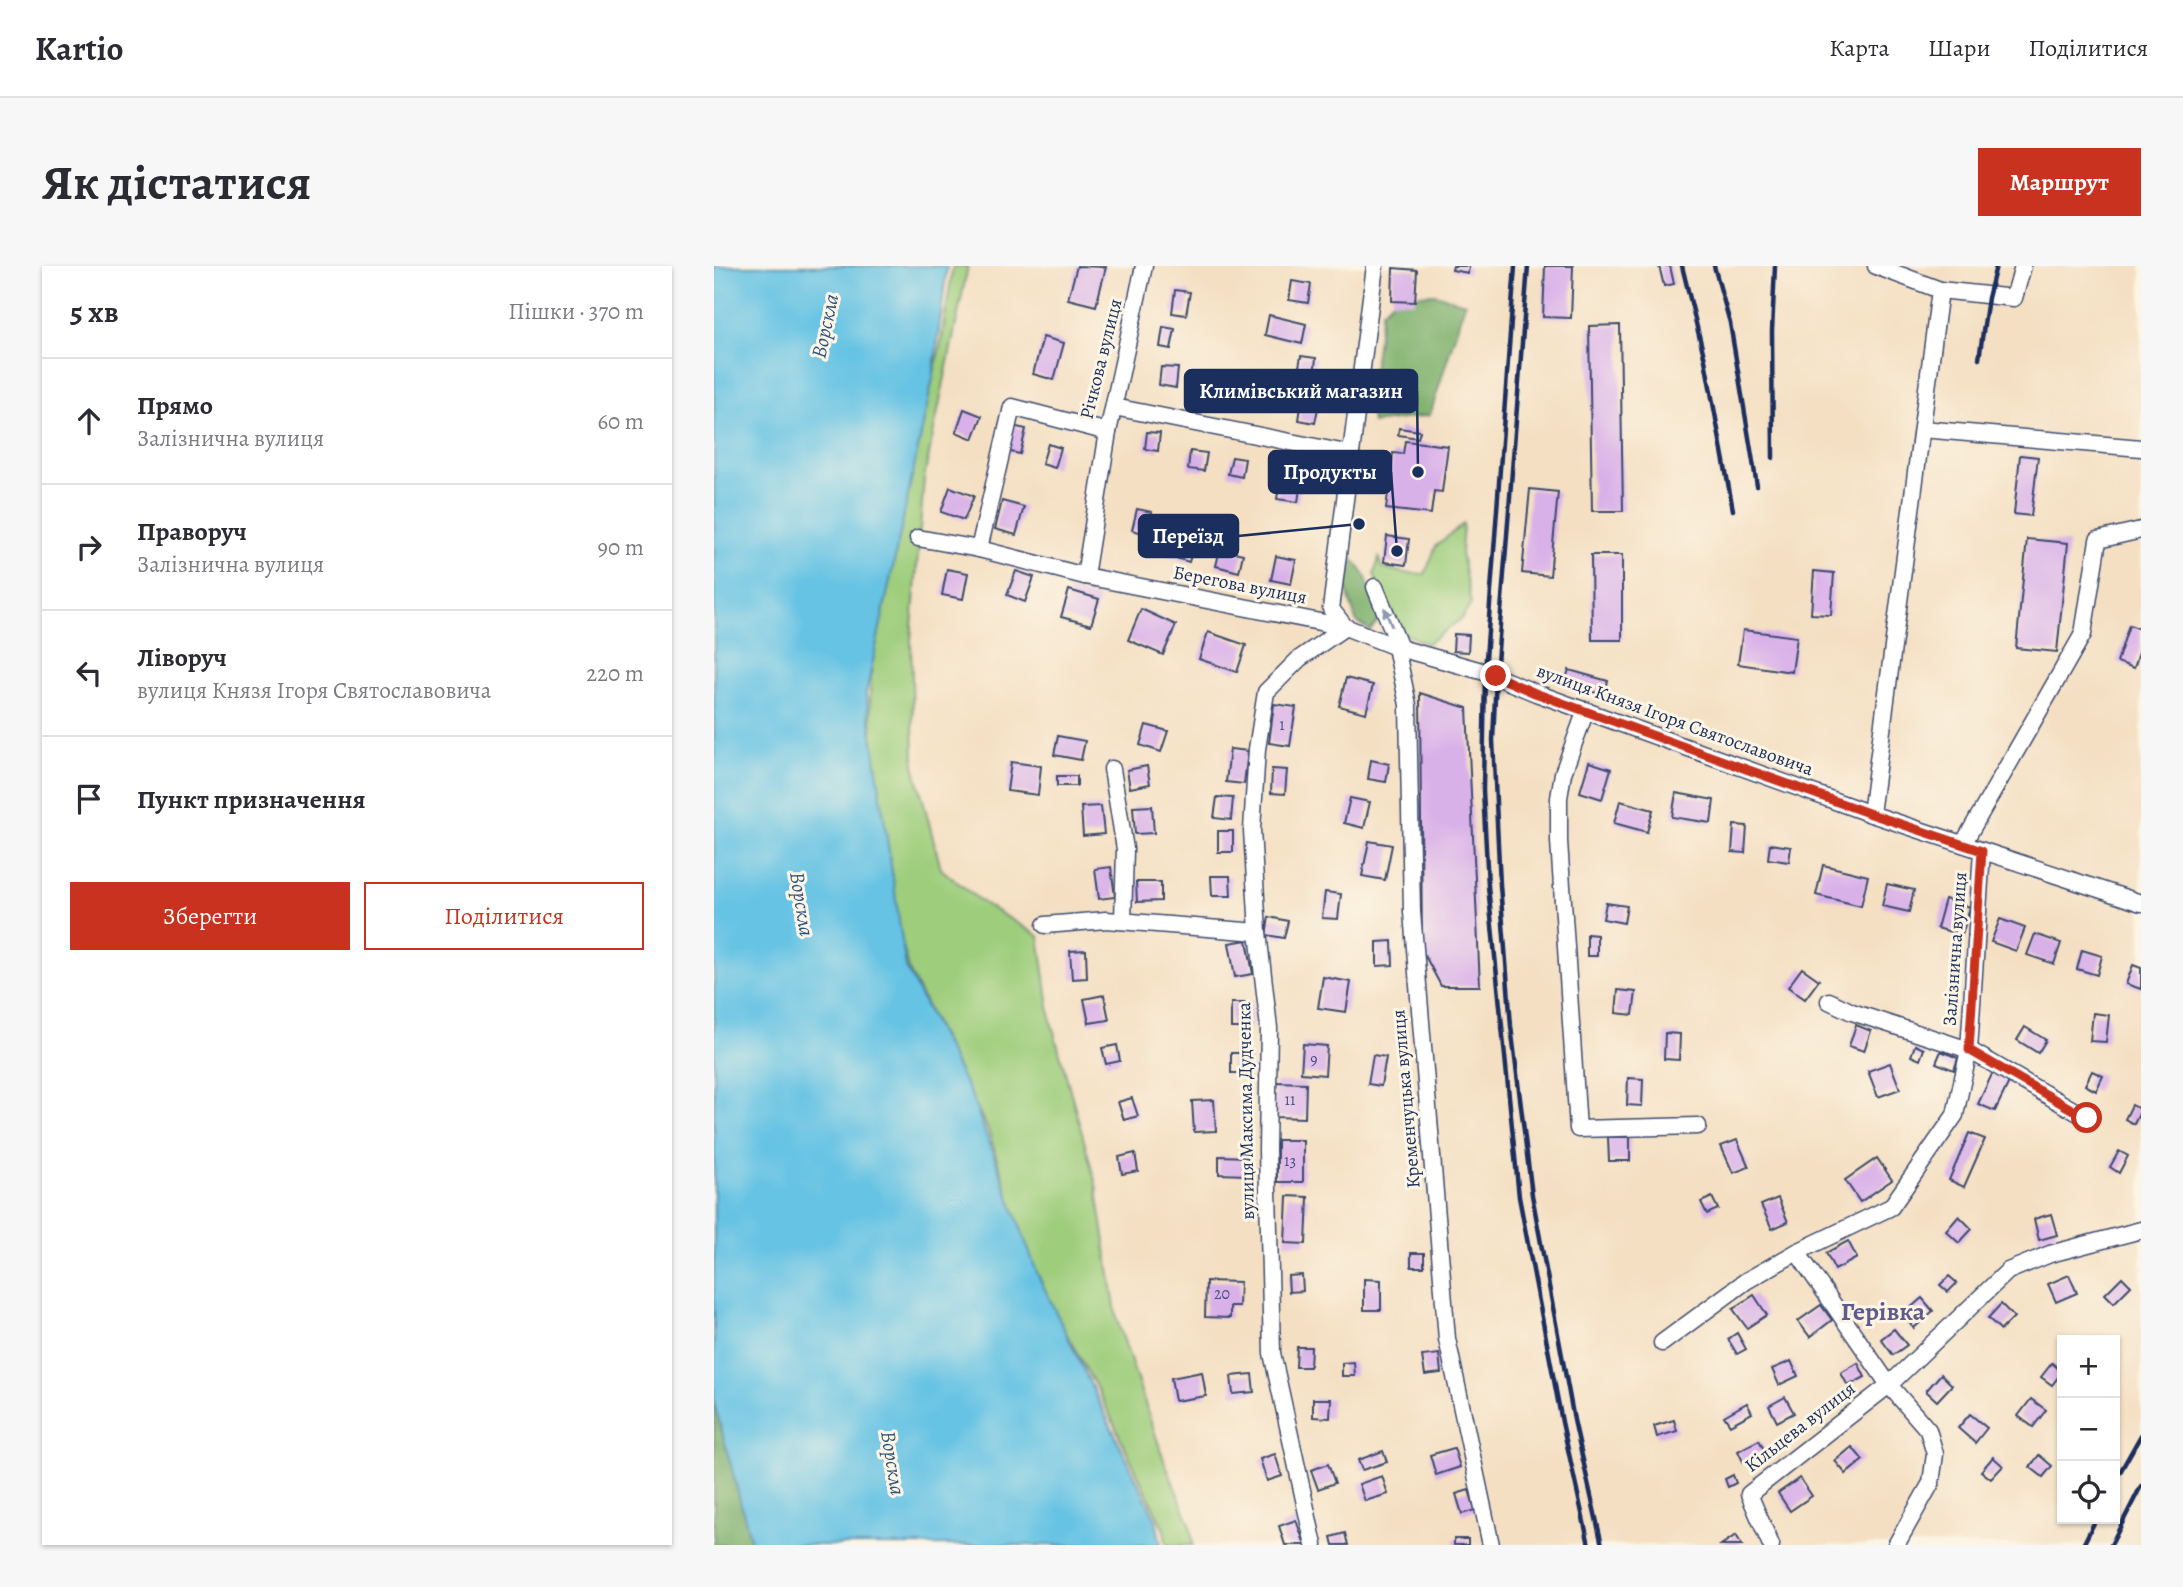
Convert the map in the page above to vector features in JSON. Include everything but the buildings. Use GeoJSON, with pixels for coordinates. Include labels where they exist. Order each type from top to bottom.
{"type":"FeatureCollection","features":[{"type":"Feature","properties":{"kind":"street","name":"Річкова вулиця"},"geometry":{"type":"LineString","coordinates":[[979,549],[1012,407],[1108,432],[1144,266]]}},
{"type":"Feature","properties":{"kind":"street"},"geometry":{"type":"LineString","coordinates":[[1345,627],[1331,609],[1375,266]]}},
{"type":"Feature","properties":{"kind":"street"},"geometry":{"type":"LineString","coordinates":[[1876,266],[1940,290],[2014,298],[2023,266]]}},
{"type":"Feature","properties":{"kind":"street"},"geometry":{"type":"LineString","coordinates":[[1871,814],[1940,290]]}},
{"type":"Feature","properties":{"kind":"street"},"geometry":{"type":"LineString","coordinates":[[1114,407],[1351,454]]}},
{"type":"Feature","properties":{"kind":"street"},"geometry":{"type":"LineString","coordinates":[[1922,429],[2141,448]]}},
{"type":"Feature","properties":{"kind":"street"},"geometry":{"type":"LineString","coordinates":[[1085,576],[1108,432]]}},
{"type":"Feature","properties":{"kind":"street"},"geometry":{"type":"LineString","coordinates":[[1963,844],[2083,634],[2098,540],[2141,530]]}},
{"type":"Feature","properties":{"kind":"street","name":"Берегова вулиця"},"geometry":{"type":"LineString","coordinates":[[918,538],[979,549],[1085,576],[1345,627]]}},
{"type":"Feature","properties":{"kind":"street","name":"Кременчуцька вулиця"},"geometry":{"type":"LineString","coordinates":[[1375,587],[1398,647],[1408,705],[1412,912],[1447,1339],[1491,1545]]}},
{"type":"Feature","properties":{"kind":"street","name":"вулиця Князя Ігоря Святославовича"},"geometry":{"type":"LineString","coordinates":[[1345,627],[1398,647],[1485,672],[1535,693],[1871,814],[2141,903]]}},
{"type":"Feature","properties":{"kind":"street","name":"вулиця Максима Дудченка"},"geometry":{"type":"LineString","coordinates":[[1314,1545],[1272,1353],[1267,1150],[1269,1028],[1258,932],[1252,830],[1257,750],[1266,692],[1299,659],[1345,627]]}},
{"type":"Feature","properties":{"kind":"street"},"geometry":{"type":"LineString","coordinates":[[1586,710],[1563,773],[1559,798],[1559,841],[1578,1129],[1698,1126]]}},
{"type":"Feature","properties":{"kind":"street"},"geometry":{"type":"LineString","coordinates":[[1112,769],[1125,849],[1123,921]]}},
{"type":"Feature","properties":{"kind":"street","name":"Залізнична вулиця"},"geometry":{"type":"LineString","coordinates":[[1662,1343],[1745,1281],[1797,1252],[1891,1208],[1955,1115],[1969,1050],[1982,851]]}},
{"type":"Feature","properties":{"kind":"street"},"geometry":{"type":"LineString","coordinates":[[1045,925],[1105,920],[1258,932]]}},
{"type":"Feature","properties":{"kind":"street","name":"Залізнична вулиця"},"geometry":{"type":"LineString","coordinates":[[1829,1001],[1852,1012],[1969,1050],[2087,1118]]}},
{"type":"Feature","properties":{"kind":"street","name":"Кільцева вулиця"},"geometry":{"type":"LineString","coordinates":[[1772,1545],[1749,1494],[1889,1385],[2008,1271],[2050,1254],[2141,1230]]}},
{"type":"Feature","properties":{"kind":"street"},"geometry":{"type":"LineString","coordinates":[[1797,1252],[1889,1385],[1928,1430],[1935,1454],[1931,1483],[1896,1545]]}},
{"type":"Feature","properties":{"kind":"green space"},"geometry":{"type":"Polygon","coordinates":[[[953,266],[968,266],[924,478],[911,640],[914,765],[941,869],[983,903],[1039,936],[1051,1021],[1096,1184],[1117,1320],[1165,1463],[1190,1524],[1193,1545],[1167,1545],[1164,1530],[1099,1392],[1034,1276],[988,1130],[909,971],[878,838],[870,700],[873,635],[941,343],[953,266]]]}},
{"type":"Feature","properties":{"kind":"green space"},"geometry":{"type":"Polygon","coordinates":[[[1435,294],[1465,303],[1430,415],[1372,423],[1369,399],[1382,311],[1398,296],[1435,294]]]}},
{"type":"Feature","properties":{"kind":"green space"},"geometry":{"type":"Polygon","coordinates":[[[1463,524],[1461,553],[1471,604],[1462,618],[1427,644],[1402,632],[1374,575],[1379,558],[1382,568],[1425,574],[1436,546],[1463,524]]]}},
{"type":"Feature","properties":{"kind":"green space"},"geometry":{"type":"Polygon","coordinates":[[[1346,550],[1365,575],[1379,619],[1370,631],[1356,621],[1345,584],[1346,550]]]}},
{"type":"Feature","properties":{"kind":"green space"},"geometry":{"type":"Polygon","coordinates":[[[714,1402],[752,1545],[714,1545],[714,1402]]]}},
{"type":"Feature","properties":{"kind":"water","name":"Ворскла"},"geometry":{"type":"Polygon","coordinates":[[[714,266],[947,266],[933,378],[866,694],[906,968],[973,1099],[1038,1275],[1156,1520],[1161,1545],[752,1545],[714,1402],[714,266]]]}},
{"type":"Feature","properties":{"kind":"railway"},"geometry":{"type":"LineString","coordinates":[[1515,266],[1485,672],[1483,790],[1488,886],[1519,1197],[1562,1422],[1589,1545]]}},
{"type":"Feature","properties":{"kind":"railway"},"geometry":{"type":"LineString","coordinates":[[1528,266],[1493,740],[1500,885],[1511,1026],[1532,1195],[1574,1420],[1602,1545]]}},
{"type":"Feature","properties":{"kind":"railway"},"geometry":{"type":"LineString","coordinates":[[1682,266],[1705,360],[1733,510]]}},
{"type":"Feature","properties":{"kind":"railway"},"geometry":{"type":"LineString","coordinates":[[1714,266],[1730,323],[1757,486]]}},
{"type":"Feature","properties":{"kind":"railway"},"geometry":{"type":"LineString","coordinates":[[1773,458],[1772,331],[1775,266]]}},
{"type":"Feature","properties":{"kind":"railway"},"geometry":{"type":"LineString","coordinates":[[1979,359],[1988,298],[1996,266]]}},
{"type":"Feature","properties":{"kind":"railway"},"geometry":{"type":"LineString","coordinates":[[2120,1472],[2141,1435]]}},
{"type":"Feature","properties":{"kind":"railway"},"geometry":{"type":"LineString","coordinates":[[2111,1545],[2141,1486]]}},
{"type":"Feature","properties":{"kind":"railway"},"geometry":{"type":"LineString","coordinates":[[2083,1545],[2094,1524]]}},
{"type":"Feature","properties":{"kind":"place","name":"Климівський магазин"},"geometry":{"type":"Point","coordinates":[1418,472]}},
{"type":"Feature","properties":{"kind":"place","name":"Переїзд"},"geometry":{"type":"Point","coordinates":[1359,524]}},
{"type":"Feature","properties":{"kind":"place","name":"Продукты"},"geometry":{"type":"Point","coordinates":[1397,551]}},
{"type":"Feature","properties":{"kind":"district","name":"Герівка"},"geometry":{"type":"Point","coordinates":[1883,1311]}},
{"type":"Feature","properties":{"kind":"route"},"geometry":{"type":"LineString","coordinates":[[1496,676],[1535,693],[1871,814],[1982,851],[1969,1050],[2087,1118]]}}]}
